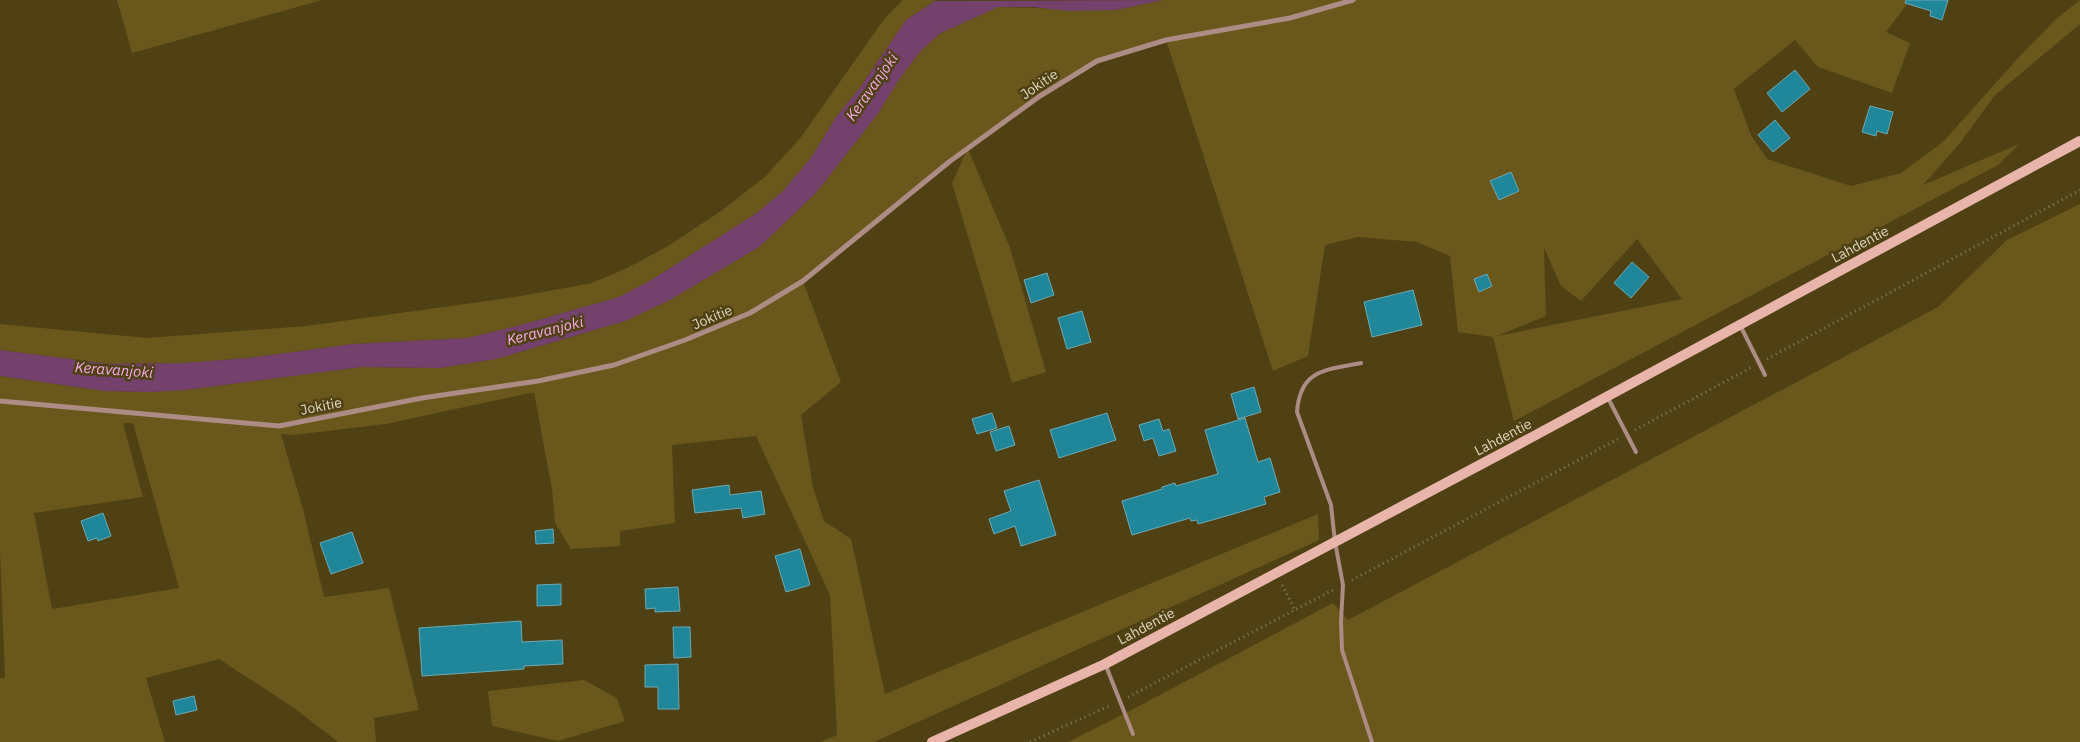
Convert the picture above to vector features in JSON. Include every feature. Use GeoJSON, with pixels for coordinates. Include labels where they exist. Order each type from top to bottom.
{"type":"FeatureCollection","features":[{"type":"Feature","properties":{"kind":"main road","name":"Lahdentie"},"geometry":{"type":"LineString","coordinates":[[932,742],[946,739],[1105,664],[1740,325],[2080,140]]}},
{"type":"Feature","properties":{"kind":"street","name":"Jokitie"},"geometry":{"type":"LineString","coordinates":[[0,401],[279,426],[422,398],[538,381],[614,365],[685,340],[750,313],[803,281],[949,162],[1040,96],[1097,61],[1166,40],[1290,18],[1353,0]]}},
{"type":"Feature","properties":{"kind":"lane"},"geometry":{"type":"LineString","coordinates":[[1740,325],[1764,374]]}},
{"type":"Feature","properties":{"kind":"lane"},"geometry":{"type":"LineString","coordinates":[[1361,363],[1321,370],[1307,380],[1298,397],[1297,412],[1331,506],[1334,542],[1343,585],[1342,650],[1372,742]]}},
{"type":"Feature","properties":{"kind":"lane"},"geometry":{"type":"LineString","coordinates":[[1607,396],[1636,452]]}},
{"type":"Feature","properties":{"kind":"lane"},"geometry":{"type":"LineString","coordinates":[[1105,664],[1133,734]]}},
{"type":"Feature","properties":{"kind":"path"},"geometry":{"type":"LineString","coordinates":[[1030,742],[1120,701],[1343,585],[1759,364],[2080,190]]}},
{"type":"Feature","properties":{"kind":"path"},"geometry":{"type":"LineString","coordinates":[[1276,573],[1295,610]]}},
{"type":"Feature","properties":{"kind":"shaded area"},"geometry":{"type":"Polygon","coordinates":[[[117,0],[322,0],[132,53],[117,0]]]}},
{"type":"Feature","properties":{"kind":"shaded area"},"geometry":{"type":"Polygon","coordinates":[[[903,0],[936,0],[906,20],[859,89],[836,117],[811,158],[783,191],[757,213],[648,282],[619,297],[521,325],[467,338],[353,344],[248,358],[185,363],[109,364],[0,350],[0,324],[147,338],[306,326],[515,297],[592,283],[627,268],[668,246],[721,211],[766,176],[801,137],[885,18],[903,0]]]}},
{"type":"Feature","properties":{"kind":"shaded area"},"geometry":{"type":"Polygon","coordinates":[[[1163,0],[1910,0],[1886,32],[1910,43],[1892,93],[1818,67],[1795,40],[1734,89],[1751,135],[1767,159],[1851,186],[1901,173],[1943,142],[2018,58],[2056,19],[2080,0],[2080,24],[1995,95],[1960,143],[1923,185],[2019,144],[1998,165],[1514,421],[1493,337],[1458,332],[1450,256],[1417,242],[1358,237],[1325,245],[1308,356],[1273,371],[1166,40],[1097,61],[1040,96],[968,149],[1010,248],[1046,372],[1012,383],[952,183],[967,150],[803,281],[841,382],[801,415],[813,487],[824,521],[851,539],[885,694],[1318,514],[1319,540],[874,742],[820,742],[837,735],[830,595],[756,436],[672,445],[675,523],[620,531],[620,546],[571,549],[555,523],[552,489],[534,393],[525,394],[386,424],[294,435],[281,434],[303,509],[324,597],[389,588],[419,710],[374,718],[376,742],[338,742],[294,708],[219,659],[146,678],[165,742],[0,742],[0,678],[5,678],[0,551],[0,376],[105,391],[150,392],[185,390],[361,367],[440,368],[496,359],[625,321],[668,301],[759,247],[815,194],[877,115],[900,78],[920,52],[939,34],[998,7],[1116,10],[1163,0]],[[1637,239],[1581,301],[1561,286],[1544,248],[1546,316],[1497,336],[1682,299],[1637,239]],[[123,423],[143,497],[34,513],[52,609],[179,588],[133,423],[123,423]]]}},
{"type":"Feature","properties":{"kind":"shaded area"},"geometry":{"type":"Polygon","coordinates":[[[2080,204],[2080,742],[1068,742],[1333,603],[1348,620],[1938,307],[2007,240],[2080,204]]]}},
{"type":"Feature","properties":{"kind":"shaded area"},"geometry":{"type":"Polygon","coordinates":[[[584,680],[617,698],[625,721],[558,741],[492,726],[488,691],[584,680]]]}},
{"type":"Feature","properties":{"kind":"water","name":"Keravanjoki"},"geometry":{"type":"Polygon","coordinates":[[[1163,0],[1116,10],[1070,11],[1033,7],[998,7],[939,34],[920,52],[900,78],[877,115],[815,194],[759,247],[668,301],[625,321],[496,359],[440,368],[361,367],[185,390],[150,392],[105,391],[0,376],[0,350],[109,364],[185,363],[248,358],[353,344],[467,338],[521,325],[619,297],[648,282],[757,213],[783,191],[811,158],[836,117],[859,89],[906,20],[935,1],[1163,0]]]}},
{"type":"Feature","properties":{"kind":"building"},"geometry":{"type":"Polygon","coordinates":[[[1906,0],[1948,0],[1942,20],[1930,16],[1931,11],[1905,3],[1906,0]]]}},
{"type":"Feature","properties":{"kind":"building"},"geometry":{"type":"Polygon","coordinates":[[[1795,70],[1810,89],[1782,112],[1767,93],[1795,70]]]}},
{"type":"Feature","properties":{"kind":"building"},"geometry":{"type":"Polygon","coordinates":[[[1870,106],[1893,112],[1887,134],[1877,131],[1876,136],[1862,132],[1870,106]]]}},
{"type":"Feature","properties":{"kind":"building"},"geometry":{"type":"Polygon","coordinates":[[[1775,120],[1790,138],[1773,152],[1758,135],[1775,120]]]}},
{"type":"Feature","properties":{"kind":"building"},"geometry":{"type":"Polygon","coordinates":[[[1511,172],[1519,191],[1499,200],[1490,181],[1511,172]]]}},
{"type":"Feature","properties":{"kind":"building"},"geometry":{"type":"Polygon","coordinates":[[[1632,262],[1649,277],[1631,298],[1614,283],[1632,262]]]}},
{"type":"Feature","properties":{"kind":"building"},"geometry":{"type":"Polygon","coordinates":[[[1047,273],[1054,295],[1031,303],[1024,280],[1047,273]]]}},
{"type":"Feature","properties":{"kind":"building"},"geometry":{"type":"Polygon","coordinates":[[[1487,274],[1492,286],[1479,292],[1474,279],[1487,274]]]}},
{"type":"Feature","properties":{"kind":"building"},"geometry":{"type":"Polygon","coordinates":[[[1413,290],[1422,325],[1372,337],[1364,302],[1413,290]]]}},
{"type":"Feature","properties":{"kind":"building"},"geometry":{"type":"Polygon","coordinates":[[[1082,311],[1091,342],[1067,349],[1058,318],[1082,311]]]}},
{"type":"Feature","properties":{"kind":"building"},"geometry":{"type":"Polygon","coordinates":[[[1254,387],[1261,412],[1238,419],[1231,394],[1254,387]]]}},
{"type":"Feature","properties":{"kind":"building"},"geometry":{"type":"Polygon","coordinates":[[[992,413],[997,428],[977,434],[972,419],[992,413]]]}},
{"type":"Feature","properties":{"kind":"building"},"geometry":{"type":"Polygon","coordinates":[[[1107,413],[1116,440],[1059,458],[1050,430],[1107,413]]]}},
{"type":"Feature","properties":{"kind":"building"},"geometry":{"type":"Polygon","coordinates":[[[1245,418],[1258,462],[1270,458],[1280,492],[1264,497],[1266,504],[1230,515],[1198,524],[1197,520],[1191,521],[1190,518],[1132,535],[1122,501],[1162,489],[1162,487],[1175,483],[1176,486],[1218,474],[1205,430],[1245,418]]]}},
{"type":"Feature","properties":{"kind":"building"},"geometry":{"type":"Polygon","coordinates":[[[1159,419],[1163,431],[1169,429],[1176,451],[1159,456],[1153,438],[1144,441],[1139,425],[1159,419]]]}},
{"type":"Feature","properties":{"kind":"building"},"geometry":{"type":"Polygon","coordinates":[[[1009,426],[1015,445],[996,451],[990,432],[1009,426]]]}},
{"type":"Feature","properties":{"kind":"building"},"geometry":{"type":"Polygon","coordinates":[[[1039,480],[1056,535],[1021,546],[1015,526],[994,534],[989,519],[1011,511],[1004,491],[1039,480]]]}},
{"type":"Feature","properties":{"kind":"building"},"geometry":{"type":"Polygon","coordinates":[[[729,485],[730,495],[761,491],[765,514],[743,518],[741,508],[695,513],[692,490],[729,485]]]}},
{"type":"Feature","properties":{"kind":"building"},"geometry":{"type":"Polygon","coordinates":[[[103,513],[111,536],[98,541],[97,538],[88,541],[81,521],[103,513]]]}},
{"type":"Feature","properties":{"kind":"building"},"geometry":{"type":"Polygon","coordinates":[[[553,529],[554,543],[536,544],[535,531],[553,529]]]}},
{"type":"Feature","properties":{"kind":"building"},"geometry":{"type":"Polygon","coordinates":[[[352,532],[363,563],[331,574],[320,543],[352,532]]]}},
{"type":"Feature","properties":{"kind":"building"},"geometry":{"type":"Polygon","coordinates":[[[800,549],[810,585],[786,592],[775,556],[800,549]]]}},
{"type":"Feature","properties":{"kind":"building"},"geometry":{"type":"Polygon","coordinates":[[[561,584],[561,605],[537,606],[537,585],[561,584]]]}},
{"type":"Feature","properties":{"kind":"building"},"geometry":{"type":"Polygon","coordinates":[[[678,587],[680,611],[655,612],[655,608],[646,609],[645,589],[678,587]]]}},
{"type":"Feature","properties":{"kind":"building"},"geometry":{"type":"Polygon","coordinates":[[[521,621],[522,642],[562,640],[563,664],[524,666],[524,669],[422,676],[419,628],[521,621]]]}},
{"type":"Feature","properties":{"kind":"building"},"geometry":{"type":"Polygon","coordinates":[[[673,627],[690,627],[691,657],[674,658],[673,627]]]}},
{"type":"Feature","properties":{"kind":"building"},"geometry":{"type":"Polygon","coordinates":[[[678,664],[679,709],[658,709],[658,687],[645,687],[645,665],[678,664]]]}},
{"type":"Feature","properties":{"kind":"building"},"geometry":{"type":"Polygon","coordinates":[[[194,696],[197,710],[176,715],[173,701],[194,696]]]}}]}
